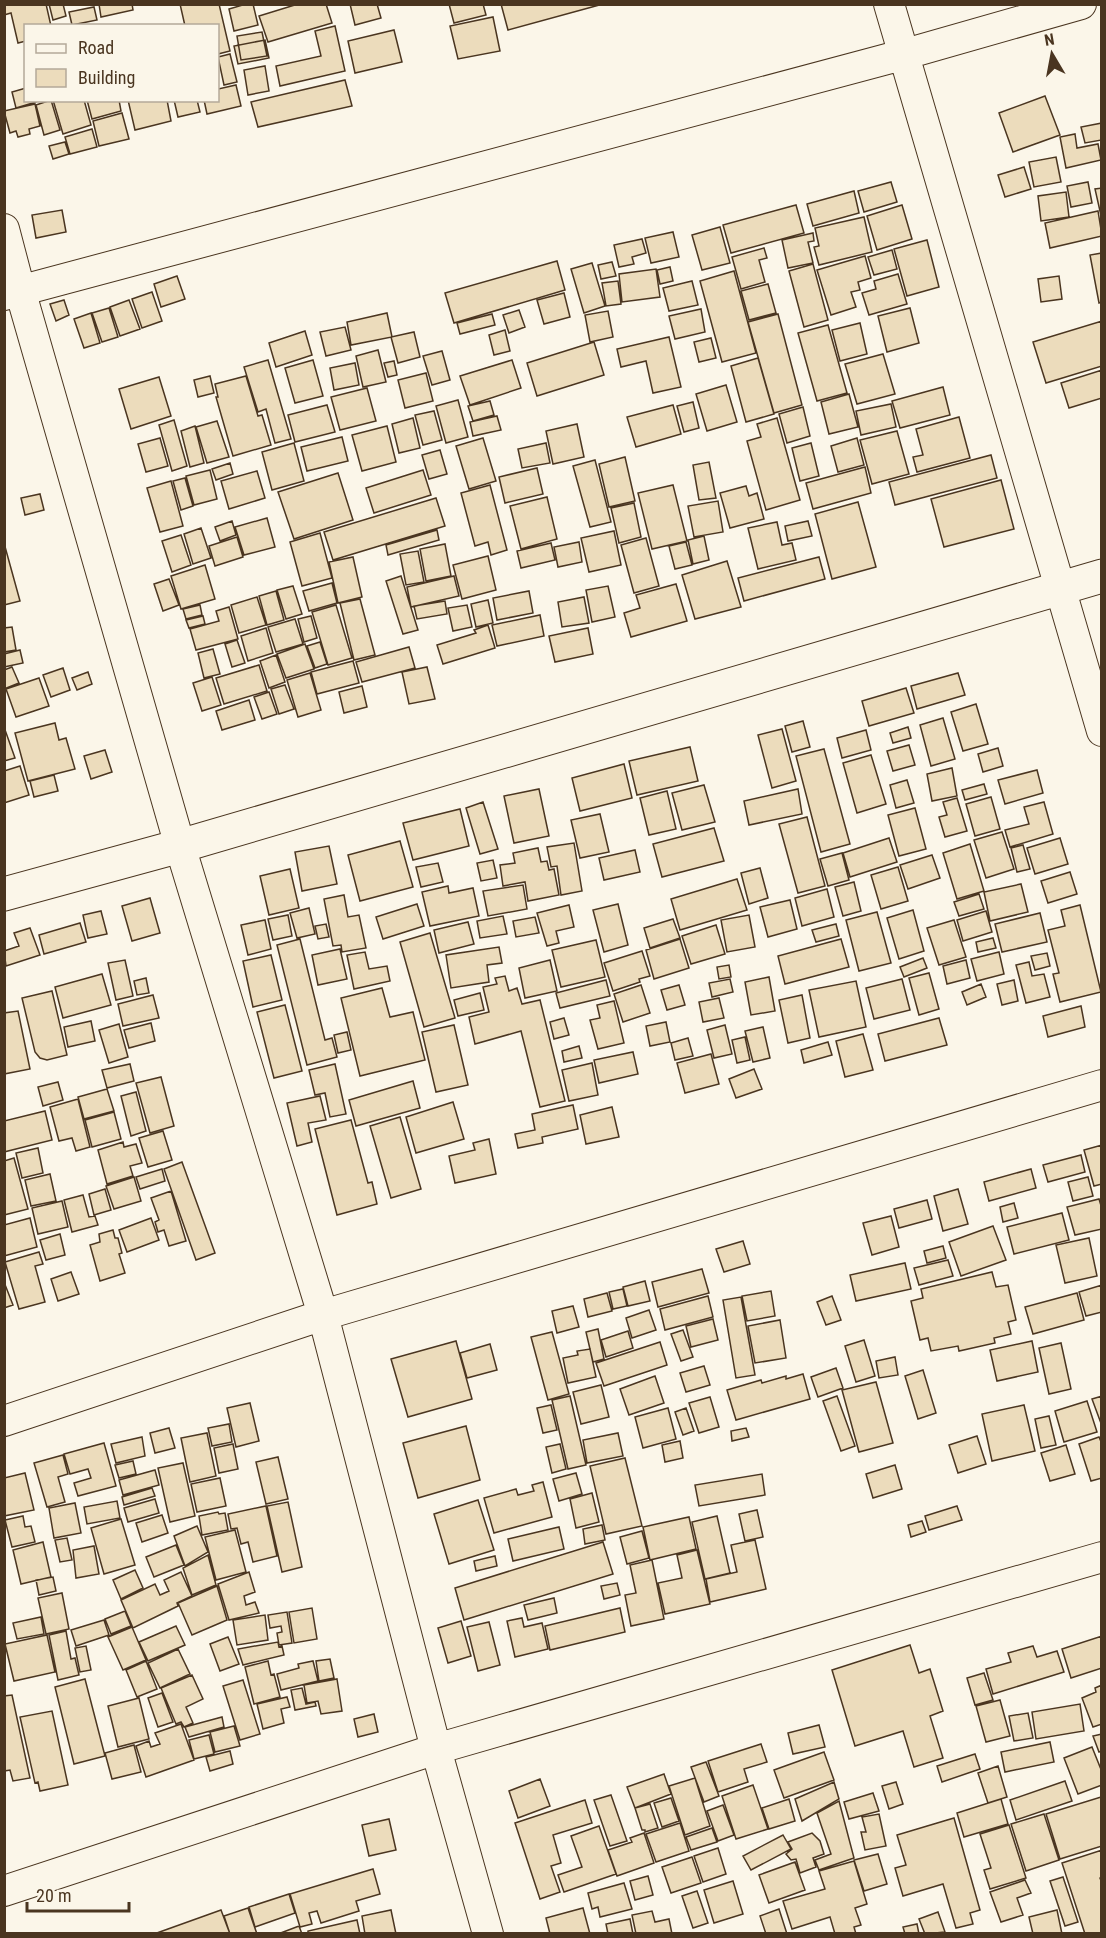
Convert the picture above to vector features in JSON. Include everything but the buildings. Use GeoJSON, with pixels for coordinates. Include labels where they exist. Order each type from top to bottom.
{"type":"FeatureCollection","features":[{"type":"Feature","properties":{"kind":"main road"},"geometry":{"type":"LineString","coordinates":[[4,894],[180,846],[1101,576]]}},
{"type":"Feature","properties":{"kind":"street"},"geometry":{"type":"LineString","coordinates":[[888,4],[1101,731]]}},
{"type":"Feature","properties":{"kind":"street"},"geometry":{"type":"LineString","coordinates":[[12,293],[902,55],[1081,4]]}},
{"type":"Feature","properties":{"kind":"street"},"geometry":{"type":"LineString","coordinates":[[4,229],[12,293],[323,1315],[436,1749],[488,1934]]}},
{"type":"Feature","properties":{"kind":"street"},"geometry":{"type":"LineString","coordinates":[[4,1421],[323,1315],[1101,1085]]}},
{"type":"Feature","properties":{"kind":"street"},"geometry":{"type":"LineString","coordinates":[[4,1891],[436,1749],[1101,1557]]}}]}
